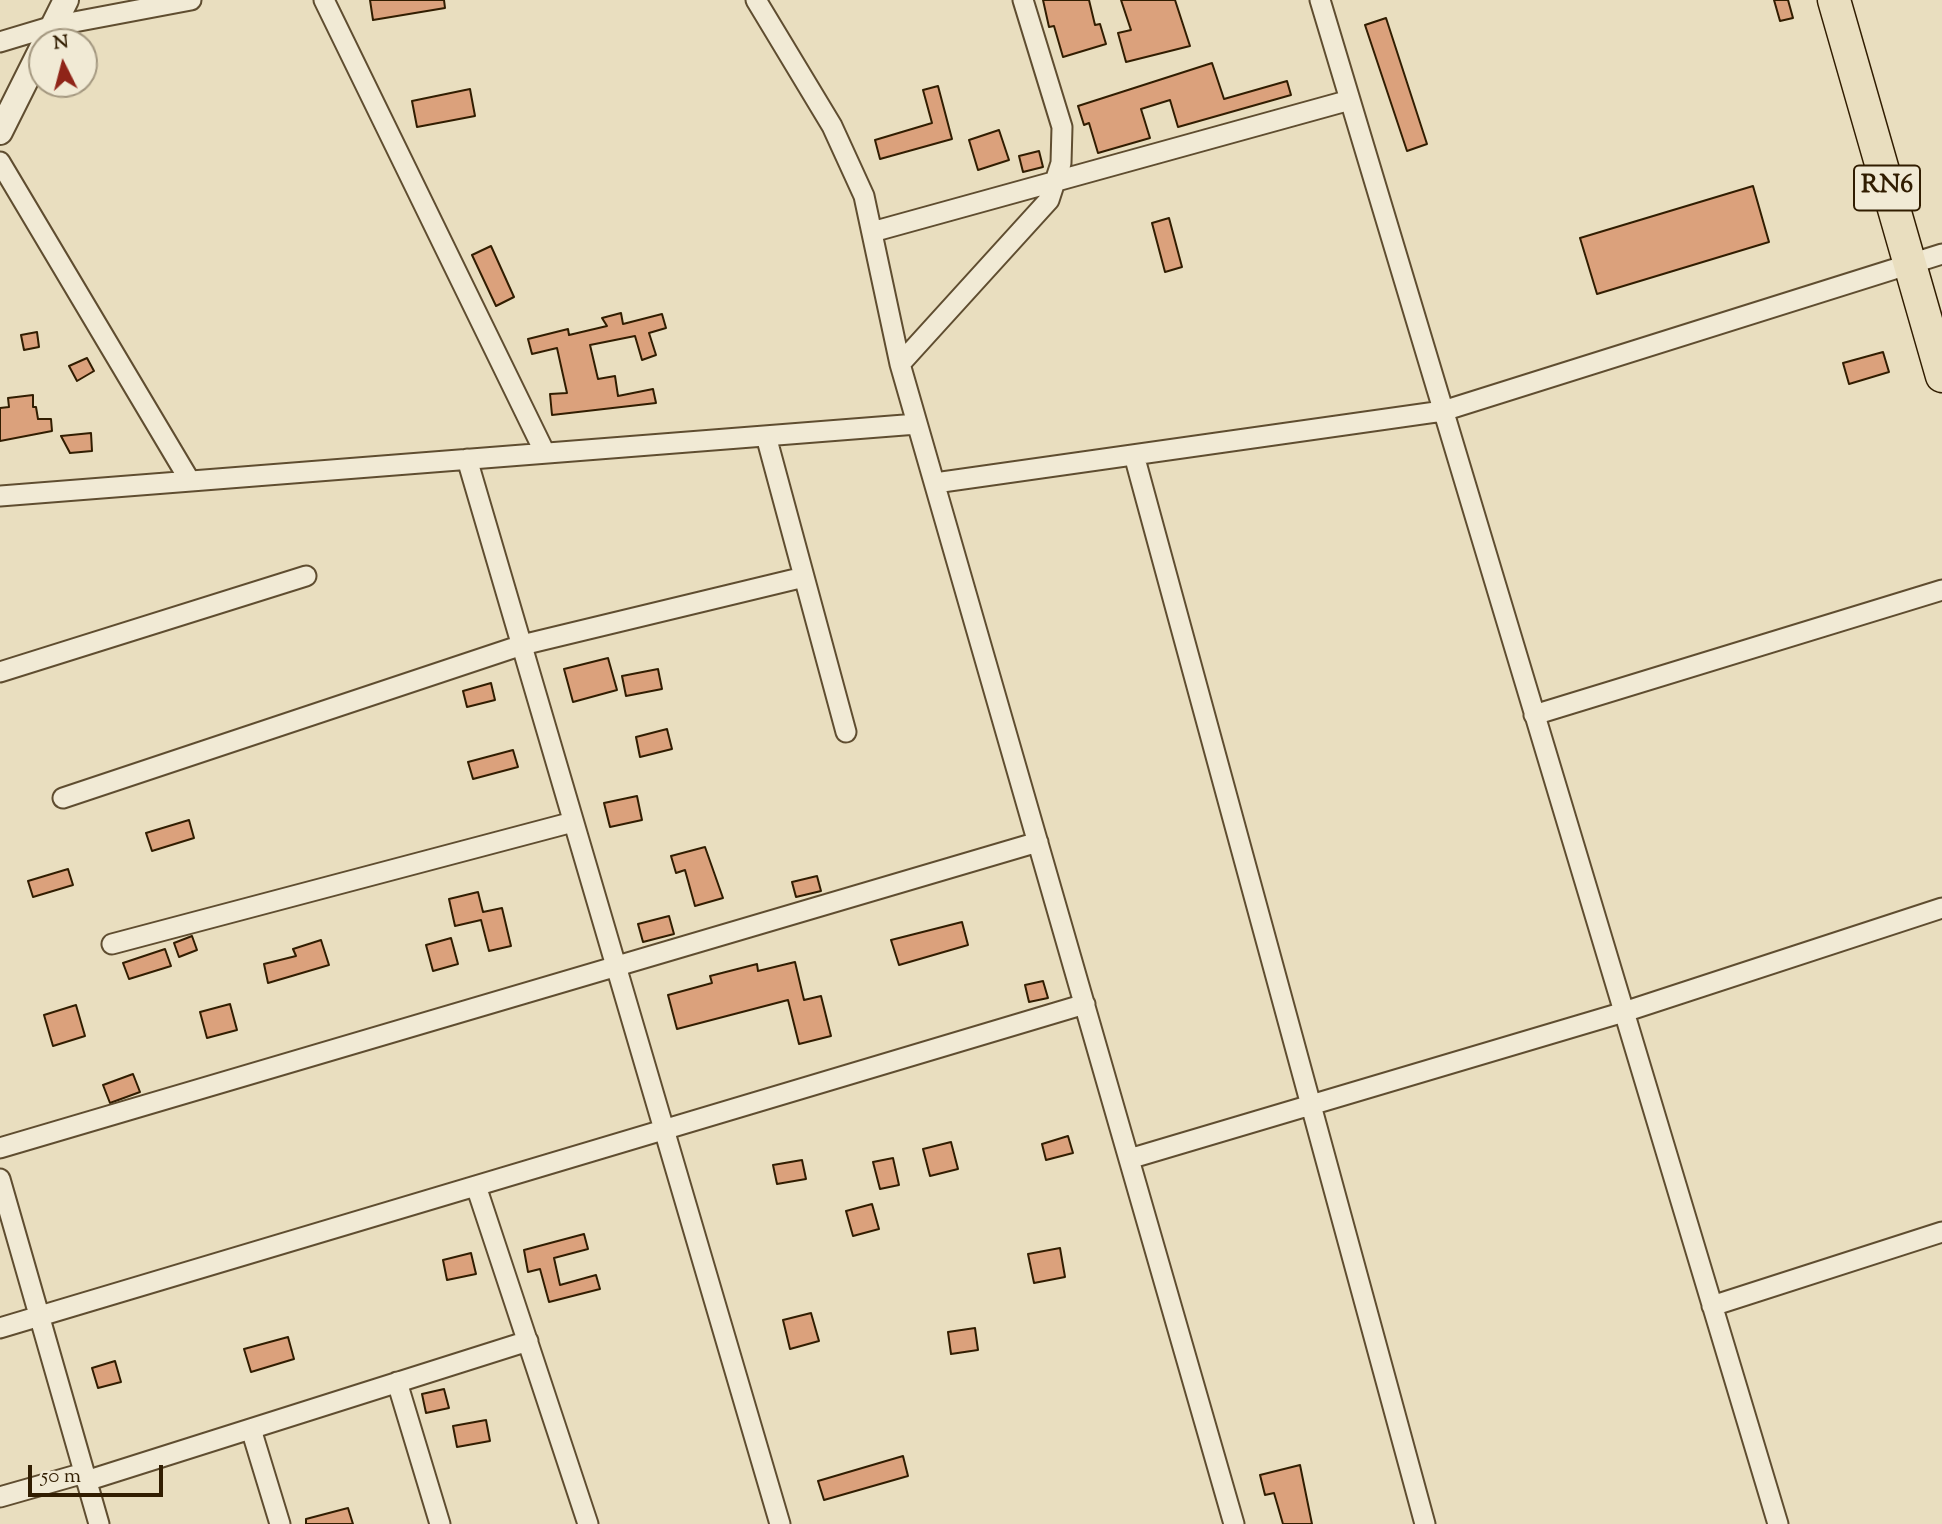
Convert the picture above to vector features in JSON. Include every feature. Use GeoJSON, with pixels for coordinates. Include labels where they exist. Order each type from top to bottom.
{"type":"FeatureCollection","features":[{"type":"Feature","properties":{"kind":"main road","name":"RN6"},"geometry":{"type":"LineString","coordinates":[[1834,0],[1942,376]]}},
{"type":"Feature","properties":{"kind":"street"},"geometry":{"type":"LineString","coordinates":[[52,28],[66,0]]}},
{"type":"Feature","properties":{"kind":"street"},"geometry":{"type":"LineString","coordinates":[[74,28],[191,0]]}},
{"type":"Feature","properties":{"kind":"street"},"geometry":{"type":"LineString","coordinates":[[324,0],[545,453]]}},
{"type":"Feature","properties":{"kind":"street"},"geometry":{"type":"LineString","coordinates":[[756,0],[832,126],[864,196],[900,364],[1234,1524]]}},
{"type":"Feature","properties":{"kind":"street"},"geometry":{"type":"LineString","coordinates":[[900,364],[1049,200],[1055,184],[1061,163],[1062,127],[1023,0]]}},
{"type":"Feature","properties":{"kind":"street"},"geometry":{"type":"LineString","coordinates":[[1320,0],[1778,1524]]}},
{"type":"Feature","properties":{"kind":"street"},"geometry":{"type":"LineString","coordinates":[[0,42],[28,37]]}},
{"type":"Feature","properties":{"kind":"street"},"geometry":{"type":"LineString","coordinates":[[0,132],[28,76]]}},
{"type":"Feature","properties":{"kind":"street"},"geometry":{"type":"LineString","coordinates":[[872,232],[1055,184],[1350,100]]}},
{"type":"Feature","properties":{"kind":"street"},"geometry":{"type":"LineString","coordinates":[[0,162],[190,481]]}},
{"type":"Feature","properties":{"kind":"street"},"geometry":{"type":"LineString","coordinates":[[934,483],[1443,411],[1942,254]]}},
{"type":"Feature","properties":{"kind":"street"},"geometry":{"type":"LineString","coordinates":[[0,496],[918,424]]}},
{"type":"Feature","properties":{"kind":"street"},"geometry":{"type":"LineString","coordinates":[[766,436],[846,732]]}},
{"type":"Feature","properties":{"kind":"street"},"geometry":{"type":"LineString","coordinates":[[1134,455],[1425,1524]]}},
{"type":"Feature","properties":{"kind":"street"},"geometry":{"type":"LineString","coordinates":[[467,459],[780,1524]]}},
{"type":"Feature","properties":{"kind":"street"},"geometry":{"type":"LineString","coordinates":[[0,672],[306,576]]}},
{"type":"Feature","properties":{"kind":"street"},"geometry":{"type":"LineString","coordinates":[[63,797],[522,645],[804,577]]}},
{"type":"Feature","properties":{"kind":"street"},"geometry":{"type":"LineString","coordinates":[[1534,715],[1942,590]]}},
{"type":"Feature","properties":{"kind":"street"},"geometry":{"type":"LineString","coordinates":[[113,944],[573,822]]}},
{"type":"Feature","properties":{"kind":"street"},"geometry":{"type":"LineString","coordinates":[[0,1148],[1038,842]]}},
{"type":"Feature","properties":{"kind":"street"},"geometry":{"type":"LineString","coordinates":[[1129,1159],[1624,1012],[1942,908]]}},
{"type":"Feature","properties":{"kind":"street"},"geometry":{"type":"LineString","coordinates":[[0,1328],[1085,1003]]}},
{"type":"Feature","properties":{"kind":"street"},"geometry":{"type":"LineString","coordinates":[[0,1180],[99,1524]]}},
{"type":"Feature","properties":{"kind":"street"},"geometry":{"type":"LineString","coordinates":[[476,1186],[588,1524]]}},
{"type":"Feature","properties":{"kind":"street"},"geometry":{"type":"LineString","coordinates":[[1712,1306],[1942,1232]]}},
{"type":"Feature","properties":{"kind":"street"},"geometry":{"type":"LineString","coordinates":[[0,1497],[85,1477],[251,1429],[528,1341]]}},
{"type":"Feature","properties":{"kind":"street"},"geometry":{"type":"LineString","coordinates":[[397,1382],[440,1524]]}},
{"type":"Feature","properties":{"kind":"street"},"geometry":{"type":"LineString","coordinates":[[251,1429],[280,1524]]}},
{"type":"Feature","properties":{"kind":"building"},"geometry":{"type":"Polygon","coordinates":[[[370,0],[444,0],[445,8],[373,20],[370,0]]]}},
{"type":"Feature","properties":{"kind":"building"},"geometry":{"type":"Polygon","coordinates":[[[1043,0],[1089,0],[1095,25],[1100,24],[1106,44],[1063,57],[1054,26],[1049,27],[1043,0]]]}},
{"type":"Feature","properties":{"kind":"building"},"geometry":{"type":"Polygon","coordinates":[[[1121,0],[1175,0],[1190,46],[1126,62],[1118,33],[1131,30],[1121,0]]]}},
{"type":"Feature","properties":{"kind":"building"},"geometry":{"type":"Polygon","coordinates":[[[1774,0],[1788,0],[1793,18],[1780,21],[1774,0]]]}},
{"type":"Feature","properties":{"kind":"building"},"geometry":{"type":"Polygon","coordinates":[[[1386,18],[1427,144],[1407,151],[1365,25],[1386,18]]]}},
{"type":"Feature","properties":{"kind":"building"},"geometry":{"type":"Polygon","coordinates":[[[1212,63],[1224,99],[1287,81],[1291,95],[1178,127],[1170,100],[1141,109],[1150,138],[1098,153],[1089,123],[1084,125],[1078,106],[1212,63]]]}},
{"type":"Feature","properties":{"kind":"building"},"geometry":{"type":"Polygon","coordinates":[[[938,86],[952,139],[880,159],[875,140],[932,123],[923,90],[938,86]]]}},
{"type":"Feature","properties":{"kind":"building"},"geometry":{"type":"Polygon","coordinates":[[[470,89],[475,116],[417,127],[412,101],[470,89]]]}},
{"type":"Feature","properties":{"kind":"building"},"geometry":{"type":"Polygon","coordinates":[[[999,130],[1009,160],[978,170],[969,140],[999,130]]]}},
{"type":"Feature","properties":{"kind":"building"},"geometry":{"type":"Polygon","coordinates":[[[1039,151],[1043,167],[1023,172],[1019,156],[1039,151]]]}},
{"type":"Feature","properties":{"kind":"building"},"geometry":{"type":"Polygon","coordinates":[[[1753,186],[1769,242],[1597,294],[1580,238],[1753,186]]]}},
{"type":"Feature","properties":{"kind":"building"},"geometry":{"type":"Polygon","coordinates":[[[1169,218],[1182,267],[1165,272],[1152,223],[1169,218]]]}},
{"type":"Feature","properties":{"kind":"building"},"geometry":{"type":"Polygon","coordinates":[[[491,246],[514,297],[496,306],[472,255],[491,246]]]}},
{"type":"Feature","properties":{"kind":"building"},"geometry":{"type":"Polygon","coordinates":[[[621,313],[623,324],[662,314],[666,328],[649,333],[656,355],[642,360],[635,336],[590,345],[598,379],[615,376],[618,396],[653,389],[656,403],[552,415],[550,394],[567,393],[557,348],[532,354],[528,339],[568,329],[569,335],[607,326],[602,318],[621,313]]]}},
{"type":"Feature","properties":{"kind":"building"},"geometry":{"type":"Polygon","coordinates":[[[37,332],[39,347],[24,350],[21,335],[37,332]]]}},
{"type":"Feature","properties":{"kind":"building"},"geometry":{"type":"Polygon","coordinates":[[[1883,352],[1889,372],[1849,384],[1843,363],[1883,352]]]}},
{"type":"Feature","properties":{"kind":"building"},"geometry":{"type":"Polygon","coordinates":[[[87,358],[94,371],[77,381],[69,366],[87,358]]]}},
{"type":"Feature","properties":{"kind":"building"},"geometry":{"type":"Polygon","coordinates":[[[33,395],[33,407],[36,407],[38,419],[51,419],[52,431],[0,441],[0,408],[9,407],[8,398],[33,395]]]}},
{"type":"Feature","properties":{"kind":"building"},"geometry":{"type":"Polygon","coordinates":[[[91,433],[92,451],[70,453],[61,436],[91,433]]]}},
{"type":"Feature","properties":{"kind":"building"},"geometry":{"type":"Polygon","coordinates":[[[608,658],[617,690],[573,702],[564,669],[608,658]]]}},
{"type":"Feature","properties":{"kind":"building"},"geometry":{"type":"Polygon","coordinates":[[[658,669],[662,689],[626,696],[622,676],[658,669]]]}},
{"type":"Feature","properties":{"kind":"building"},"geometry":{"type":"Polygon","coordinates":[[[491,683],[495,700],[467,707],[463,691],[491,683]]]}},
{"type":"Feature","properties":{"kind":"building"},"geometry":{"type":"Polygon","coordinates":[[[667,729],[672,749],[640,757],[636,737],[667,729]]]}},
{"type":"Feature","properties":{"kind":"building"},"geometry":{"type":"Polygon","coordinates":[[[513,750],[518,767],[473,779],[468,762],[513,750]]]}},
{"type":"Feature","properties":{"kind":"building"},"geometry":{"type":"Polygon","coordinates":[[[637,796],[642,820],[610,827],[604,803],[637,796]]]}},
{"type":"Feature","properties":{"kind":"building"},"geometry":{"type":"Polygon","coordinates":[[[189,820],[194,838],[152,851],[146,833],[189,820]]]}},
{"type":"Feature","properties":{"kind":"building"},"geometry":{"type":"Polygon","coordinates":[[[705,847],[723,898],[695,906],[685,870],[676,873],[671,856],[705,847]]]}},
{"type":"Feature","properties":{"kind":"building"},"geometry":{"type":"Polygon","coordinates":[[[68,869],[73,885],[33,897],[28,881],[68,869]]]}},
{"type":"Feature","properties":{"kind":"building"},"geometry":{"type":"Polygon","coordinates":[[[817,876],[821,891],[796,897],[792,882],[817,876]]]}},
{"type":"Feature","properties":{"kind":"building"},"geometry":{"type":"Polygon","coordinates":[[[478,892],[483,912],[502,908],[511,946],[489,951],[481,920],[455,926],[449,899],[478,892]]]}},
{"type":"Feature","properties":{"kind":"building"},"geometry":{"type":"Polygon","coordinates":[[[669,916],[674,934],[643,942],[638,924],[669,916]]]}},
{"type":"Feature","properties":{"kind":"building"},"geometry":{"type":"Polygon","coordinates":[[[962,922],[968,945],[899,965],[891,940],[962,922]]]}},
{"type":"Feature","properties":{"kind":"building"},"geometry":{"type":"Polygon","coordinates":[[[192,936],[197,950],[179,957],[174,943],[192,936]]]}},
{"type":"Feature","properties":{"kind":"building"},"geometry":{"type":"Polygon","coordinates":[[[451,938],[458,964],[433,971],[426,945],[451,938]]]}},
{"type":"Feature","properties":{"kind":"building"},"geometry":{"type":"Polygon","coordinates":[[[321,940],[329,965],[268,983],[264,964],[296,956],[293,949],[321,940]]]}},
{"type":"Feature","properties":{"kind":"building"},"geometry":{"type":"Polygon","coordinates":[[[165,949],[171,966],[129,979],[123,963],[165,949]]]}},
{"type":"Feature","properties":{"kind":"building"},"geometry":{"type":"Polygon","coordinates":[[[795,962],[804,1000],[821,996],[831,1036],[799,1044],[788,1000],[677,1029],[668,995],[712,983],[710,976],[757,964],[758,971],[795,962]]]}},
{"type":"Feature","properties":{"kind":"building"},"geometry":{"type":"Polygon","coordinates":[[[1043,981],[1048,998],[1029,1002],[1025,985],[1043,981]]]}},
{"type":"Feature","properties":{"kind":"building"},"geometry":{"type":"Polygon","coordinates":[[[230,1004],[237,1030],[207,1038],[200,1012],[230,1004]]]}},
{"type":"Feature","properties":{"kind":"building"},"geometry":{"type":"Polygon","coordinates":[[[76,1005],[85,1036],[53,1046],[44,1015],[76,1005]]]}},
{"type":"Feature","properties":{"kind":"building"},"geometry":{"type":"Polygon","coordinates":[[[133,1074],[140,1092],[110,1103],[103,1085],[133,1074]]]}},
{"type":"Feature","properties":{"kind":"building"},"geometry":{"type":"Polygon","coordinates":[[[1068,1136],[1073,1153],[1046,1160],[1042,1144],[1068,1136]]]}},
{"type":"Feature","properties":{"kind":"building"},"geometry":{"type":"Polygon","coordinates":[[[951,1142],[958,1169],[930,1176],[923,1149],[951,1142]]]}},
{"type":"Feature","properties":{"kind":"building"},"geometry":{"type":"Polygon","coordinates":[[[893,1158],[899,1185],[880,1189],[873,1162],[893,1158]]]}},
{"type":"Feature","properties":{"kind":"building"},"geometry":{"type":"Polygon","coordinates":[[[802,1160],[806,1179],[777,1184],[773,1165],[802,1160]]]}},
{"type":"Feature","properties":{"kind":"building"},"geometry":{"type":"Polygon","coordinates":[[[872,1204],[879,1229],[853,1236],[846,1211],[872,1204]]]}},
{"type":"Feature","properties":{"kind":"building"},"geometry":{"type":"Polygon","coordinates":[[[584,1234],[588,1249],[554,1258],[560,1285],[596,1275],[600,1289],[549,1302],[540,1269],[528,1272],[524,1250],[584,1234]]]}},
{"type":"Feature","properties":{"kind":"building"},"geometry":{"type":"Polygon","coordinates":[[[1060,1248],[1065,1277],[1034,1283],[1028,1254],[1060,1248]]]}},
{"type":"Feature","properties":{"kind":"building"},"geometry":{"type":"Polygon","coordinates":[[[471,1253],[476,1274],[447,1280],[443,1260],[471,1253]]]}},
{"type":"Feature","properties":{"kind":"building"},"geometry":{"type":"Polygon","coordinates":[[[811,1313],[819,1341],[790,1349],[783,1320],[811,1313]]]}},
{"type":"Feature","properties":{"kind":"building"},"geometry":{"type":"Polygon","coordinates":[[[975,1328],[978,1350],[951,1354],[948,1332],[975,1328]]]}},
{"type":"Feature","properties":{"kind":"building"},"geometry":{"type":"Polygon","coordinates":[[[288,1337],[294,1359],[251,1372],[244,1349],[288,1337]]]}},
{"type":"Feature","properties":{"kind":"building"},"geometry":{"type":"Polygon","coordinates":[[[115,1361],[121,1382],[98,1388],[92,1368],[115,1361]]]}},
{"type":"Feature","properties":{"kind":"building"},"geometry":{"type":"Polygon","coordinates":[[[444,1389],[449,1408],[426,1413],[422,1394],[444,1389]]]}},
{"type":"Feature","properties":{"kind":"building"},"geometry":{"type":"Polygon","coordinates":[[[486,1420],[490,1441],[457,1447],[453,1426],[486,1420]]]}},
{"type":"Feature","properties":{"kind":"building"},"geometry":{"type":"Polygon","coordinates":[[[903,1456],[908,1476],[824,1500],[818,1481],[903,1456]]]}},
{"type":"Feature","properties":{"kind":"building"},"geometry":{"type":"Polygon","coordinates":[[[1300,1465],[1312,1524],[1283,1524],[1274,1493],[1265,1495],[1260,1475],[1300,1465]]]}},
{"type":"Feature","properties":{"kind":"building"},"geometry":{"type":"Polygon","coordinates":[[[348,1508],[353,1524],[306,1524],[306,1519],[348,1508]]]}}]}
